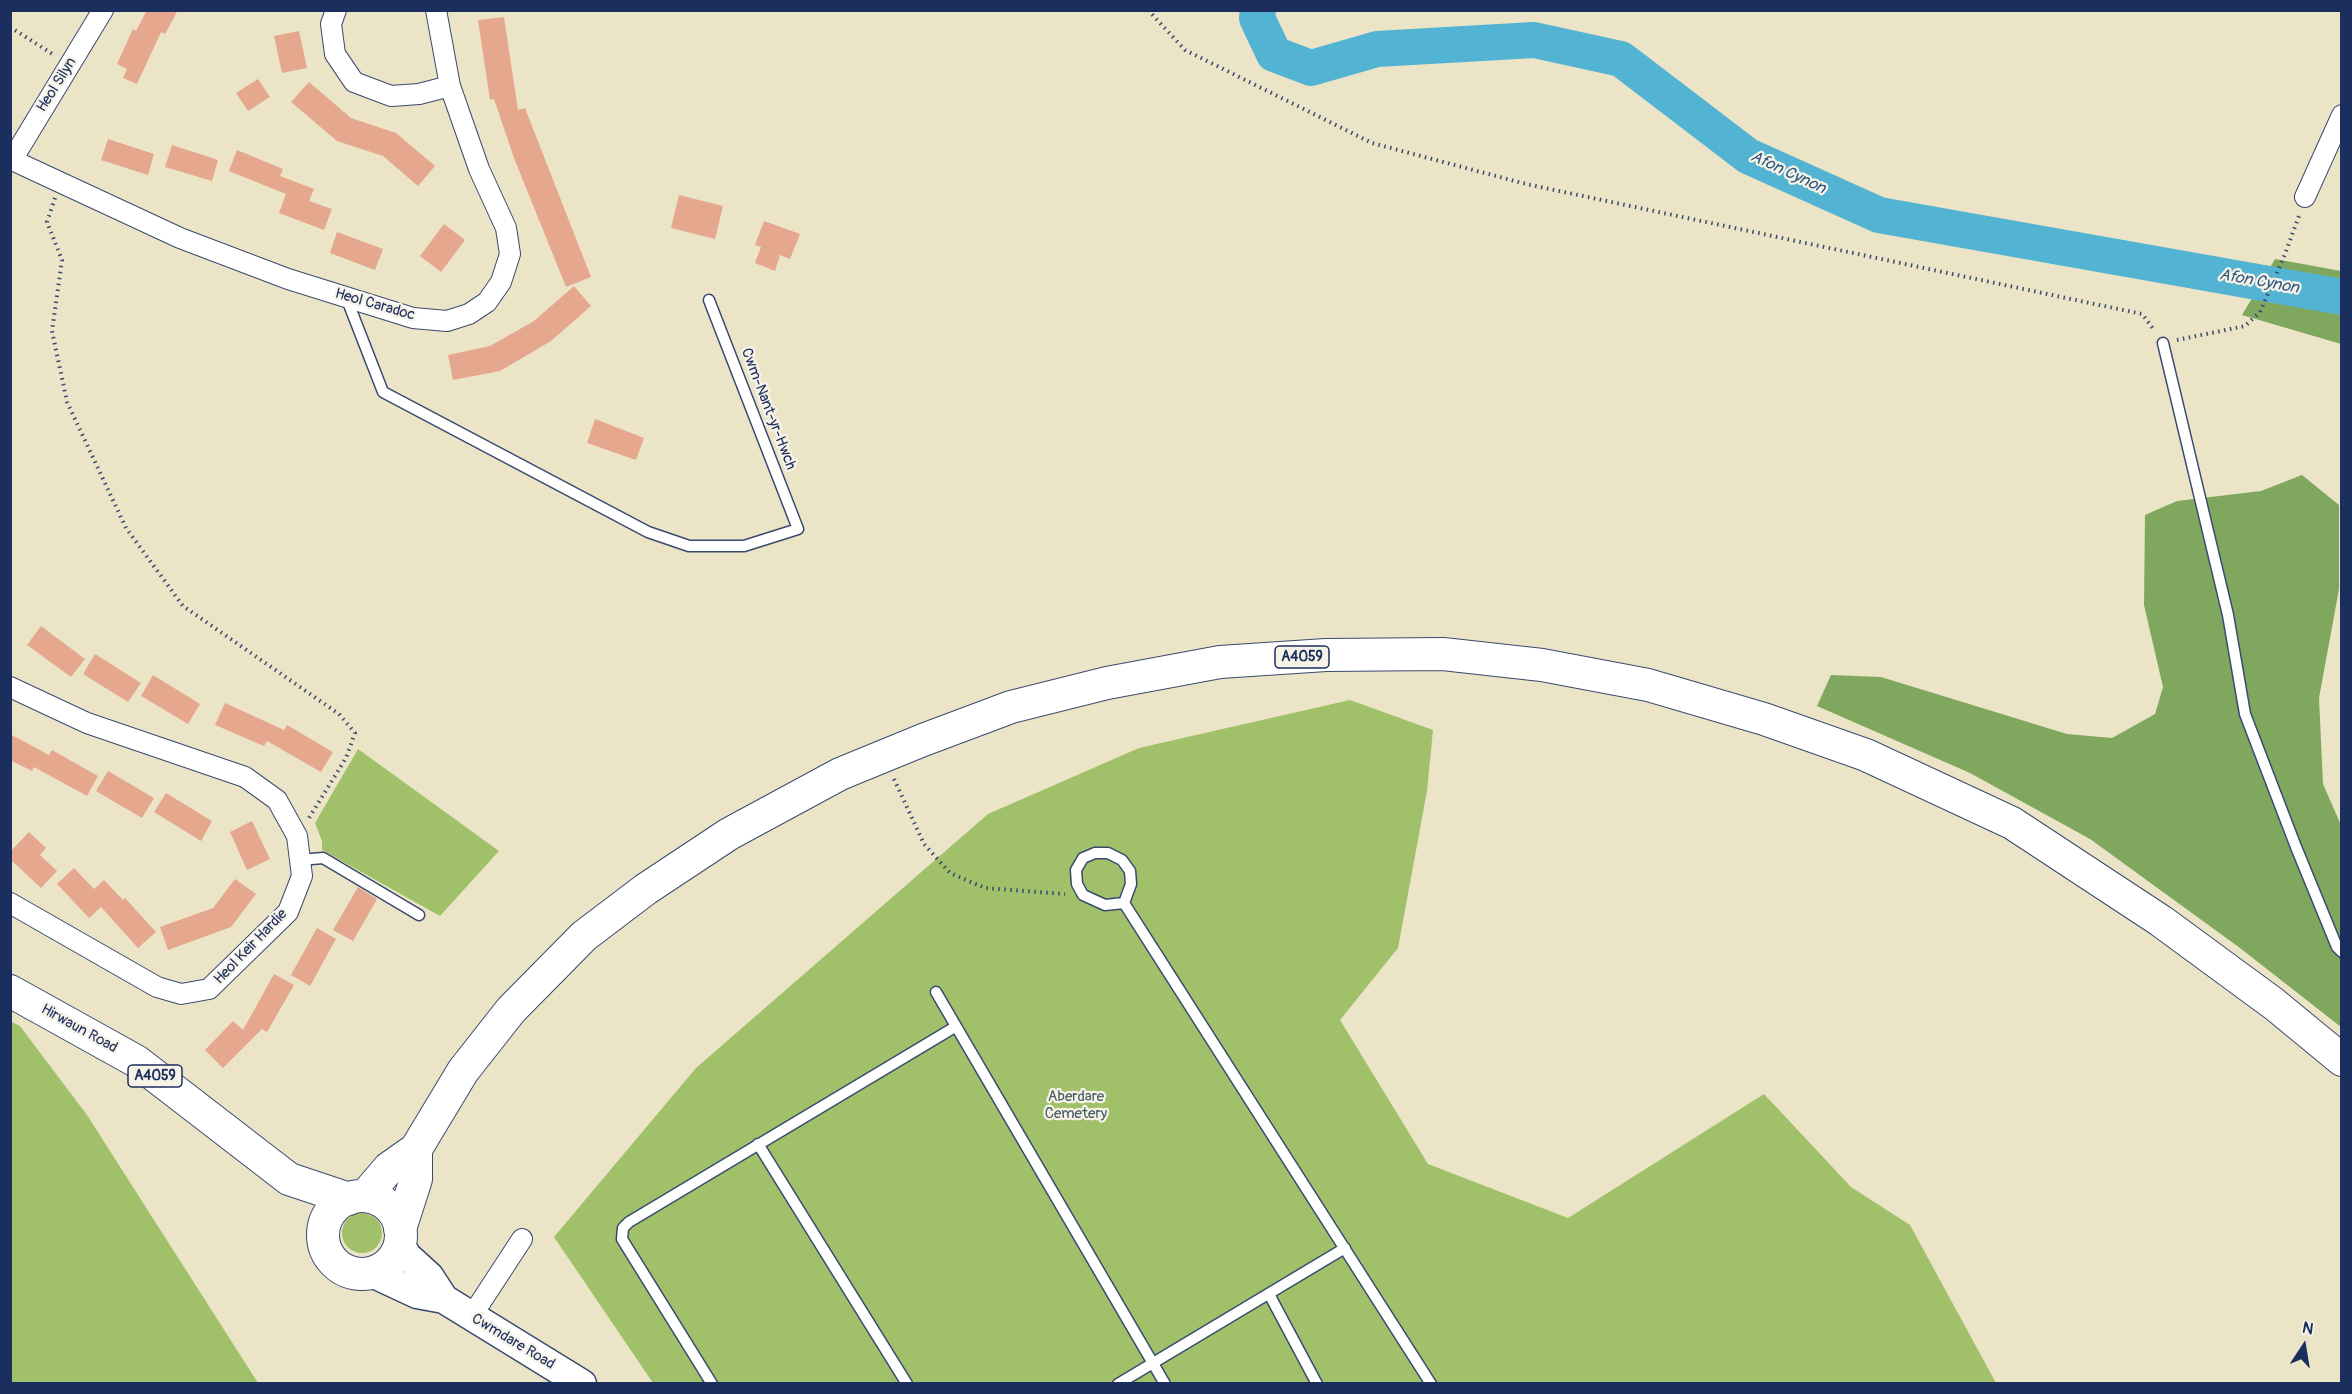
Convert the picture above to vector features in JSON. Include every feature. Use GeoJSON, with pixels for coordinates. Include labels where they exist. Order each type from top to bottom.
{"type":"FeatureCollection","features":[{"type":"Feature","properties":{"kind":"main road","name":"A4059"},"geometry":{"type":"LineString","coordinates":[[357,1197],[388,1168],[416,1149],[464,1071],[511,1010],[584,936],[646,889],[729,834],[840,774],[1011,707],[1107,683],[1221,662],[1326,656],[1443,654],[1542,665],[1648,685],[1764,719],[1866,755],[2012,823],[2161,921],[2274,1004],[2342,1060]]}},
{"type":"Feature","properties":{"kind":"main road","name":"Hirwaun Road"},"geometry":{"type":"LineString","coordinates":[[10,991],[136,1061],[289,1179],[323,1233]]}},
{"type":"Feature","properties":{"kind":"main road"},"geometry":{"type":"LineString","coordinates":[[400,1237],[390,1209],[383,1203],[357,1197],[329,1213],[323,1233],[324,1245],[330,1258],[338,1266],[358,1274],[372,1273],[389,1264],[400,1237],[416,1179],[416,1149]]}},
{"type":"Feature","properties":{"kind":"main road","name":"Hirwaun Road"},"geometry":{"type":"LineString","coordinates":[[289,1179],[357,1197]]}},
{"type":"Feature","properties":{"kind":"main road","name":"Cwmdare Road"},"geometry":{"type":"LineString","coordinates":[[400,1237],[407,1256],[429,1276],[444,1299]]}},
{"type":"Feature","properties":{"kind":"main road","name":"Cwmdare Road"},"geometry":{"type":"LineString","coordinates":[[372,1273],[417,1294],[444,1299],[582,1383]]}},
{"type":"Feature","properties":{"kind":"street","name":"Heol Silyn"},"geometry":{"type":"LineString","coordinates":[[11,159],[103,10]]}},
{"type":"Feature","properties":{"kind":"street"},"geometry":{"type":"LineString","coordinates":[[336,10],[331,24],[335,54],[354,82],[391,96],[419,94],[450,86]]}},
{"type":"Feature","properties":{"kind":"street","name":"Heol Caradoc"},"geometry":{"type":"LineString","coordinates":[[11,159],[180,238],[288,279],[413,318],[447,321],[469,314],[487,302],[501,282],[510,254],[506,228],[479,169],[450,86],[436,10]]}},
{"type":"Feature","properties":{"kind":"street"},"geometry":{"type":"LineString","coordinates":[[2305,197],[2342,115]]}},
{"type":"Feature","properties":{"kind":"street","name":"Heol Keir Hardie"},"geometry":{"type":"LineString","coordinates":[[10,687],[87,723],[245,777],[277,800],[297,836],[302,876],[288,912],[209,989],[181,994],[157,987],[10,903]]}},
{"type":"Feature","properties":{"kind":"street"},"geometry":{"type":"LineString","coordinates":[[471,1317],[522,1239]]}},
{"type":"Feature","properties":{"kind":"lane","name":"Cwm-Nant-yr-Hwch"},"geometry":{"type":"LineString","coordinates":[[346,297],[383,393],[648,532],[689,546],[744,546],[798,529],[709,300]]}},
{"type":"Feature","properties":{"kind":"lane"},"geometry":{"type":"LineString","coordinates":[[2163,343],[2228,615],[2245,714],[2337,947],[2342,952]]}},
{"type":"Feature","properties":{"kind":"lane"},"geometry":{"type":"LineString","coordinates":[[1095,853],[1108,853],[1122,860],[1130,871],[1131,884],[1125,903],[1105,905],[1083,895],[1077,884],[1076,870],[1083,858],[1095,853]]}},
{"type":"Feature","properties":{"kind":"lane"},"geometry":{"type":"LineString","coordinates":[[300,860],[323,858],[419,915]]}},
{"type":"Feature","properties":{"kind":"lane"},"geometry":{"type":"LineString","coordinates":[[1125,903],[1431,1383]]}},
{"type":"Feature","properties":{"kind":"lane"},"geometry":{"type":"LineString","coordinates":[[936,992],[1165,1383]]}},
{"type":"Feature","properties":{"kind":"lane"},"geometry":{"type":"LineString","coordinates":[[712,1383],[622,1239],[623,1228],[629,1222],[955,1027]]}},
{"type":"Feature","properties":{"kind":"lane"},"geometry":{"type":"LineString","coordinates":[[758,1144],[907,1383]]}},
{"type":"Feature","properties":{"kind":"lane"},"geometry":{"type":"LineString","coordinates":[[1118,1383],[1345,1248]]}},
{"type":"Feature","properties":{"kind":"lane"},"geometry":{"type":"LineString","coordinates":[[1269,1294],[1317,1383]]}},
{"type":"Feature","properties":{"kind":"path"},"geometry":{"type":"LineString","coordinates":[[1148,10],[1185,51],[1372,143],[1526,184],[2142,314],[2163,343],[2245,326],[2260,312],[2285,254],[2305,197]]}},
{"type":"Feature","properties":{"kind":"path"},"geometry":{"type":"LineString","coordinates":[[10,27],[70,65]]}},
{"type":"Feature","properties":{"kind":"path"},"geometry":{"type":"LineString","coordinates":[[60,182],[47,222],[62,260],[52,331],[67,402],[126,528],[183,606],[339,714],[355,733],[346,758],[297,836]]}},
{"type":"Feature","properties":{"kind":"path"},"geometry":{"type":"LineString","coordinates":[[884,756],[924,844],[950,873],[986,888],[1083,895]]}},
{"type":"Feature","properties":{"kind":"green space"},"geometry":{"type":"Polygon","coordinates":[[[2275,259],[2341,271],[2341,344],[2242,315],[2275,259]]]}},
{"type":"Feature","properties":{"kind":"green space"},"geometry":{"type":"Polygon","coordinates":[[[2302,475],[2339,505],[2339,589],[2319,698],[2323,784],[2341,825],[2341,1027],[2240,948],[2090,839],[1970,773],[1817,706],[1831,675],[1881,677],[2067,734],[2112,738],[2155,714],[2163,687],[2144,605],[2145,515],[2177,501],[2261,491],[2302,475]]]}},
{"type":"Feature","properties":{"kind":"green space","name":"Aberdare Cemetery"},"geometry":{"type":"Polygon","coordinates":[[[1350,700],[1433,730],[1427,791],[1398,948],[1340,1020],[1428,1164],[1568,1218],[1764,1094],[1851,1187],[1910,1225],[1996,1383],[653,1383],[554,1237],[696,1068],[988,814],[1139,748],[1350,700]]]}},
{"type":"Feature","properties":{"kind":"green space"},"geometry":{"type":"Polygon","coordinates":[[[358,749],[499,851],[440,916],[322,850],[322,841],[315,823],[358,749]]]}},
{"type":"Feature","properties":{"kind":"green space"},"geometry":{"type":"Polygon","coordinates":[[[10,1021],[20,1026],[87,1115],[258,1383],[11,1383],[10,1021]]]}},
{"type":"Feature","properties":{"kind":"green space"},"geometry":{"type":"Polygon","coordinates":[[[362,1213],[370,1214],[376,1219],[381,1225],[381,1241],[376,1247],[370,1252],[362,1253],[354,1252],[348,1247],[343,1241],[342,1233],[343,1225],[348,1219],[354,1214],[362,1213]]]}},
{"type":"Feature","properties":{"kind":"building"},"geometry":{"type":"Polygon","coordinates":[[[147,10],[178,10],[165,34],[161,32],[137,84],[123,78],[127,69],[117,64],[133,29],[136,31],[147,10]]]}},
{"type":"Feature","properties":{"kind":"building"},"geometry":{"type":"Polygon","coordinates":[[[504,17],[518,110],[525,108],[591,277],[566,287],[514,158],[494,99],[490,100],[478,20],[504,17]]]}},
{"type":"Feature","properties":{"kind":"building"},"geometry":{"type":"Polygon","coordinates":[[[299,31],[307,68],[282,73],[274,36],[299,31]]]}},
{"type":"Feature","properties":{"kind":"building"},"geometry":{"type":"Polygon","coordinates":[[[258,79],[270,97],[248,111],[236,93],[258,79]]]}},
{"type":"Feature","properties":{"kind":"building"},"geometry":{"type":"Polygon","coordinates":[[[309,82],[351,118],[396,133],[435,166],[418,186],[383,156],[337,141],[291,102],[309,82]]]}},
{"type":"Feature","properties":{"kind":"building"},"geometry":{"type":"Polygon","coordinates":[[[108,139],[154,154],[148,175],[101,160],[108,139]]]}},
{"type":"Feature","properties":{"kind":"building"},"geometry":{"type":"Polygon","coordinates":[[[172,145],[218,160],[212,181],[165,167],[172,145]]]}},
{"type":"Feature","properties":{"kind":"building"},"geometry":{"type":"Polygon","coordinates":[[[237,150],[283,169],[280,176],[314,189],[309,201],[332,209],[324,230],[279,213],[286,194],[229,171],[237,150]]]}},
{"type":"Feature","properties":{"kind":"building"},"geometry":{"type":"Polygon","coordinates":[[[679,195],[723,206],[715,239],[671,228],[679,195]]]}},
{"type":"Feature","properties":{"kind":"building"},"geometry":{"type":"Polygon","coordinates":[[[764,221],[800,234],[790,259],[780,255],[775,271],[755,263],[761,247],[755,245],[764,221]]]}},
{"type":"Feature","properties":{"kind":"building"},"geometry":{"type":"Polygon","coordinates":[[[444,224],[465,240],[441,272],[420,256],[444,224]]]}},
{"type":"Feature","properties":{"kind":"building"},"geometry":{"type":"Polygon","coordinates":[[[337,232],[383,249],[375,270],[330,253],[337,232]]]}},
{"type":"Feature","properties":{"kind":"building"},"geometry":{"type":"Polygon","coordinates":[[[574,286],[591,306],[551,341],[500,371],[453,380],[448,355],[490,346],[534,321],[574,286]]]}},
{"type":"Feature","properties":{"kind":"building"},"geometry":{"type":"Polygon","coordinates":[[[595,419],[644,438],[636,460],[587,443],[595,419]]]}},
{"type":"Feature","properties":{"kind":"building"},"geometry":{"type":"Polygon","coordinates":[[[41,626],[85,659],[71,677],[27,645],[41,626]]]}},
{"type":"Feature","properties":{"kind":"building"},"geometry":{"type":"Polygon","coordinates":[[[95,654],[141,683],[128,702],[83,674],[95,654]]]}},
{"type":"Feature","properties":{"kind":"building"},"geometry":{"type":"Polygon","coordinates":[[[153,675],[200,704],[188,724],[141,696],[153,675]]]}},
{"type":"Feature","properties":{"kind":"building"},"geometry":{"type":"Polygon","coordinates":[[[225,703],[284,730],[287,725],[333,752],[321,772],[267,741],[264,746],[215,725],[225,703]]]}},
{"type":"Feature","properties":{"kind":"building"},"geometry":{"type":"Polygon","coordinates":[[[10,734],[49,755],[52,750],[98,776],[87,796],[34,767],[32,771],[10,760],[10,734]]]}},
{"type":"Feature","properties":{"kind":"building"},"geometry":{"type":"Polygon","coordinates":[[[108,771],[154,798],[142,818],[96,791],[108,771]]]}},
{"type":"Feature","properties":{"kind":"building"},"geometry":{"type":"Polygon","coordinates":[[[166,793],[212,821],[201,841],[154,812],[166,793]]]}},
{"type":"Feature","properties":{"kind":"building"},"geometry":{"type":"Polygon","coordinates":[[[252,821],[270,859],[247,870],[230,832],[252,821]]]}},
{"type":"Feature","properties":{"kind":"building"},"geometry":{"type":"Polygon","coordinates":[[[29,832],[46,848],[40,855],[57,871],[41,888],[10,859],[10,852],[29,832]]]}},
{"type":"Feature","properties":{"kind":"building"},"geometry":{"type":"Polygon","coordinates":[[[74,868],[94,889],[104,880],[123,900],[125,898],[156,932],[138,948],[101,907],[89,918],[57,884],[74,868]]]}},
{"type":"Feature","properties":{"kind":"building"},"geometry":{"type":"Polygon","coordinates":[[[235,879],[256,894],[231,927],[168,950],[160,927],[213,908],[235,879]]]}},
{"type":"Feature","properties":{"kind":"building"},"geometry":{"type":"Polygon","coordinates":[[[358,887],[377,899],[353,941],[333,930],[358,887]]]}},
{"type":"Feature","properties":{"kind":"building"},"geometry":{"type":"Polygon","coordinates":[[[317,928],[336,939],[310,986],[291,975],[317,928]]]}},
{"type":"Feature","properties":{"kind":"building"},"geometry":{"type":"Polygon","coordinates":[[[274,974],[294,985],[267,1032],[262,1029],[223,1068],[205,1050],[233,1021],[243,1030],[274,974]]]}},
{"type":"Feature","properties":{"kind":"waterway","name":"Afon Cynon"},"geometry":{"type":"LineString","coordinates":[[1258,10],[1257,18],[1274,54],[1311,68],[1377,49],[1534,40],[1621,59],[1748,156],[1879,215],[2342,297]]}}]}
